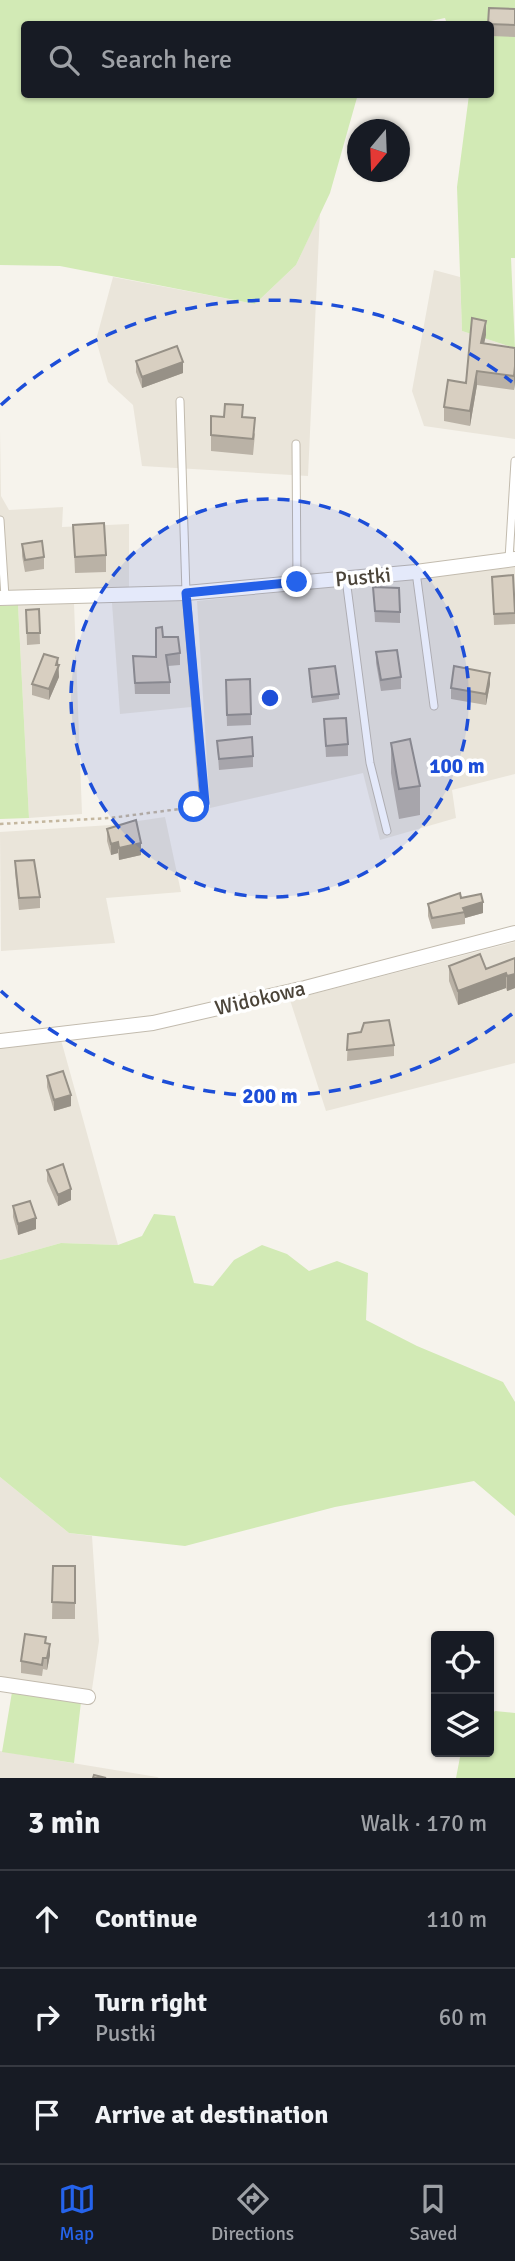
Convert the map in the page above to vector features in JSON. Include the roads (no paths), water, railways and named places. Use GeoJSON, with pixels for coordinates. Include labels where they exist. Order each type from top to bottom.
{"type":"FeatureCollection","features":[{"type":"Feature","properties":{"kind":"street","name":"Pustki"},"geometry":{"type":"LineString","coordinates":[[3,598],[186,593],[416,572],[512,559]]}},
{"type":"Feature","properties":{"kind":"street","name":"Widokowa"},"geometry":{"type":"LineString","coordinates":[[0,1041],[153,1023],[306,988],[515,933]]}},
{"type":"Feature","properties":{"kind":"street"},"geometry":{"type":"LineString","coordinates":[[0,1685],[88,1697]]}},
{"type":"Feature","properties":{"kind":"lane"},"geometry":{"type":"LineString","coordinates":[[180,401],[186,593],[205,803]]}},
{"type":"Feature","properties":{"kind":"lane"},"geometry":{"type":"LineString","coordinates":[[296,444],[297,582]]}},
{"type":"Feature","properties":{"kind":"lane"},"geometry":{"type":"LineString","coordinates":[[512,559],[515,461]]}},
{"type":"Feature","properties":{"kind":"lane"},"geometry":{"type":"LineString","coordinates":[[0,520],[3,598]]}},
{"type":"Feature","properties":{"kind":"lane"},"geometry":{"type":"LineString","coordinates":[[416,572],[435,706]]}},
{"type":"Feature","properties":{"kind":"lane"},"geometry":{"type":"LineString","coordinates":[[346,579],[370,763],[387,831]]}}]}
